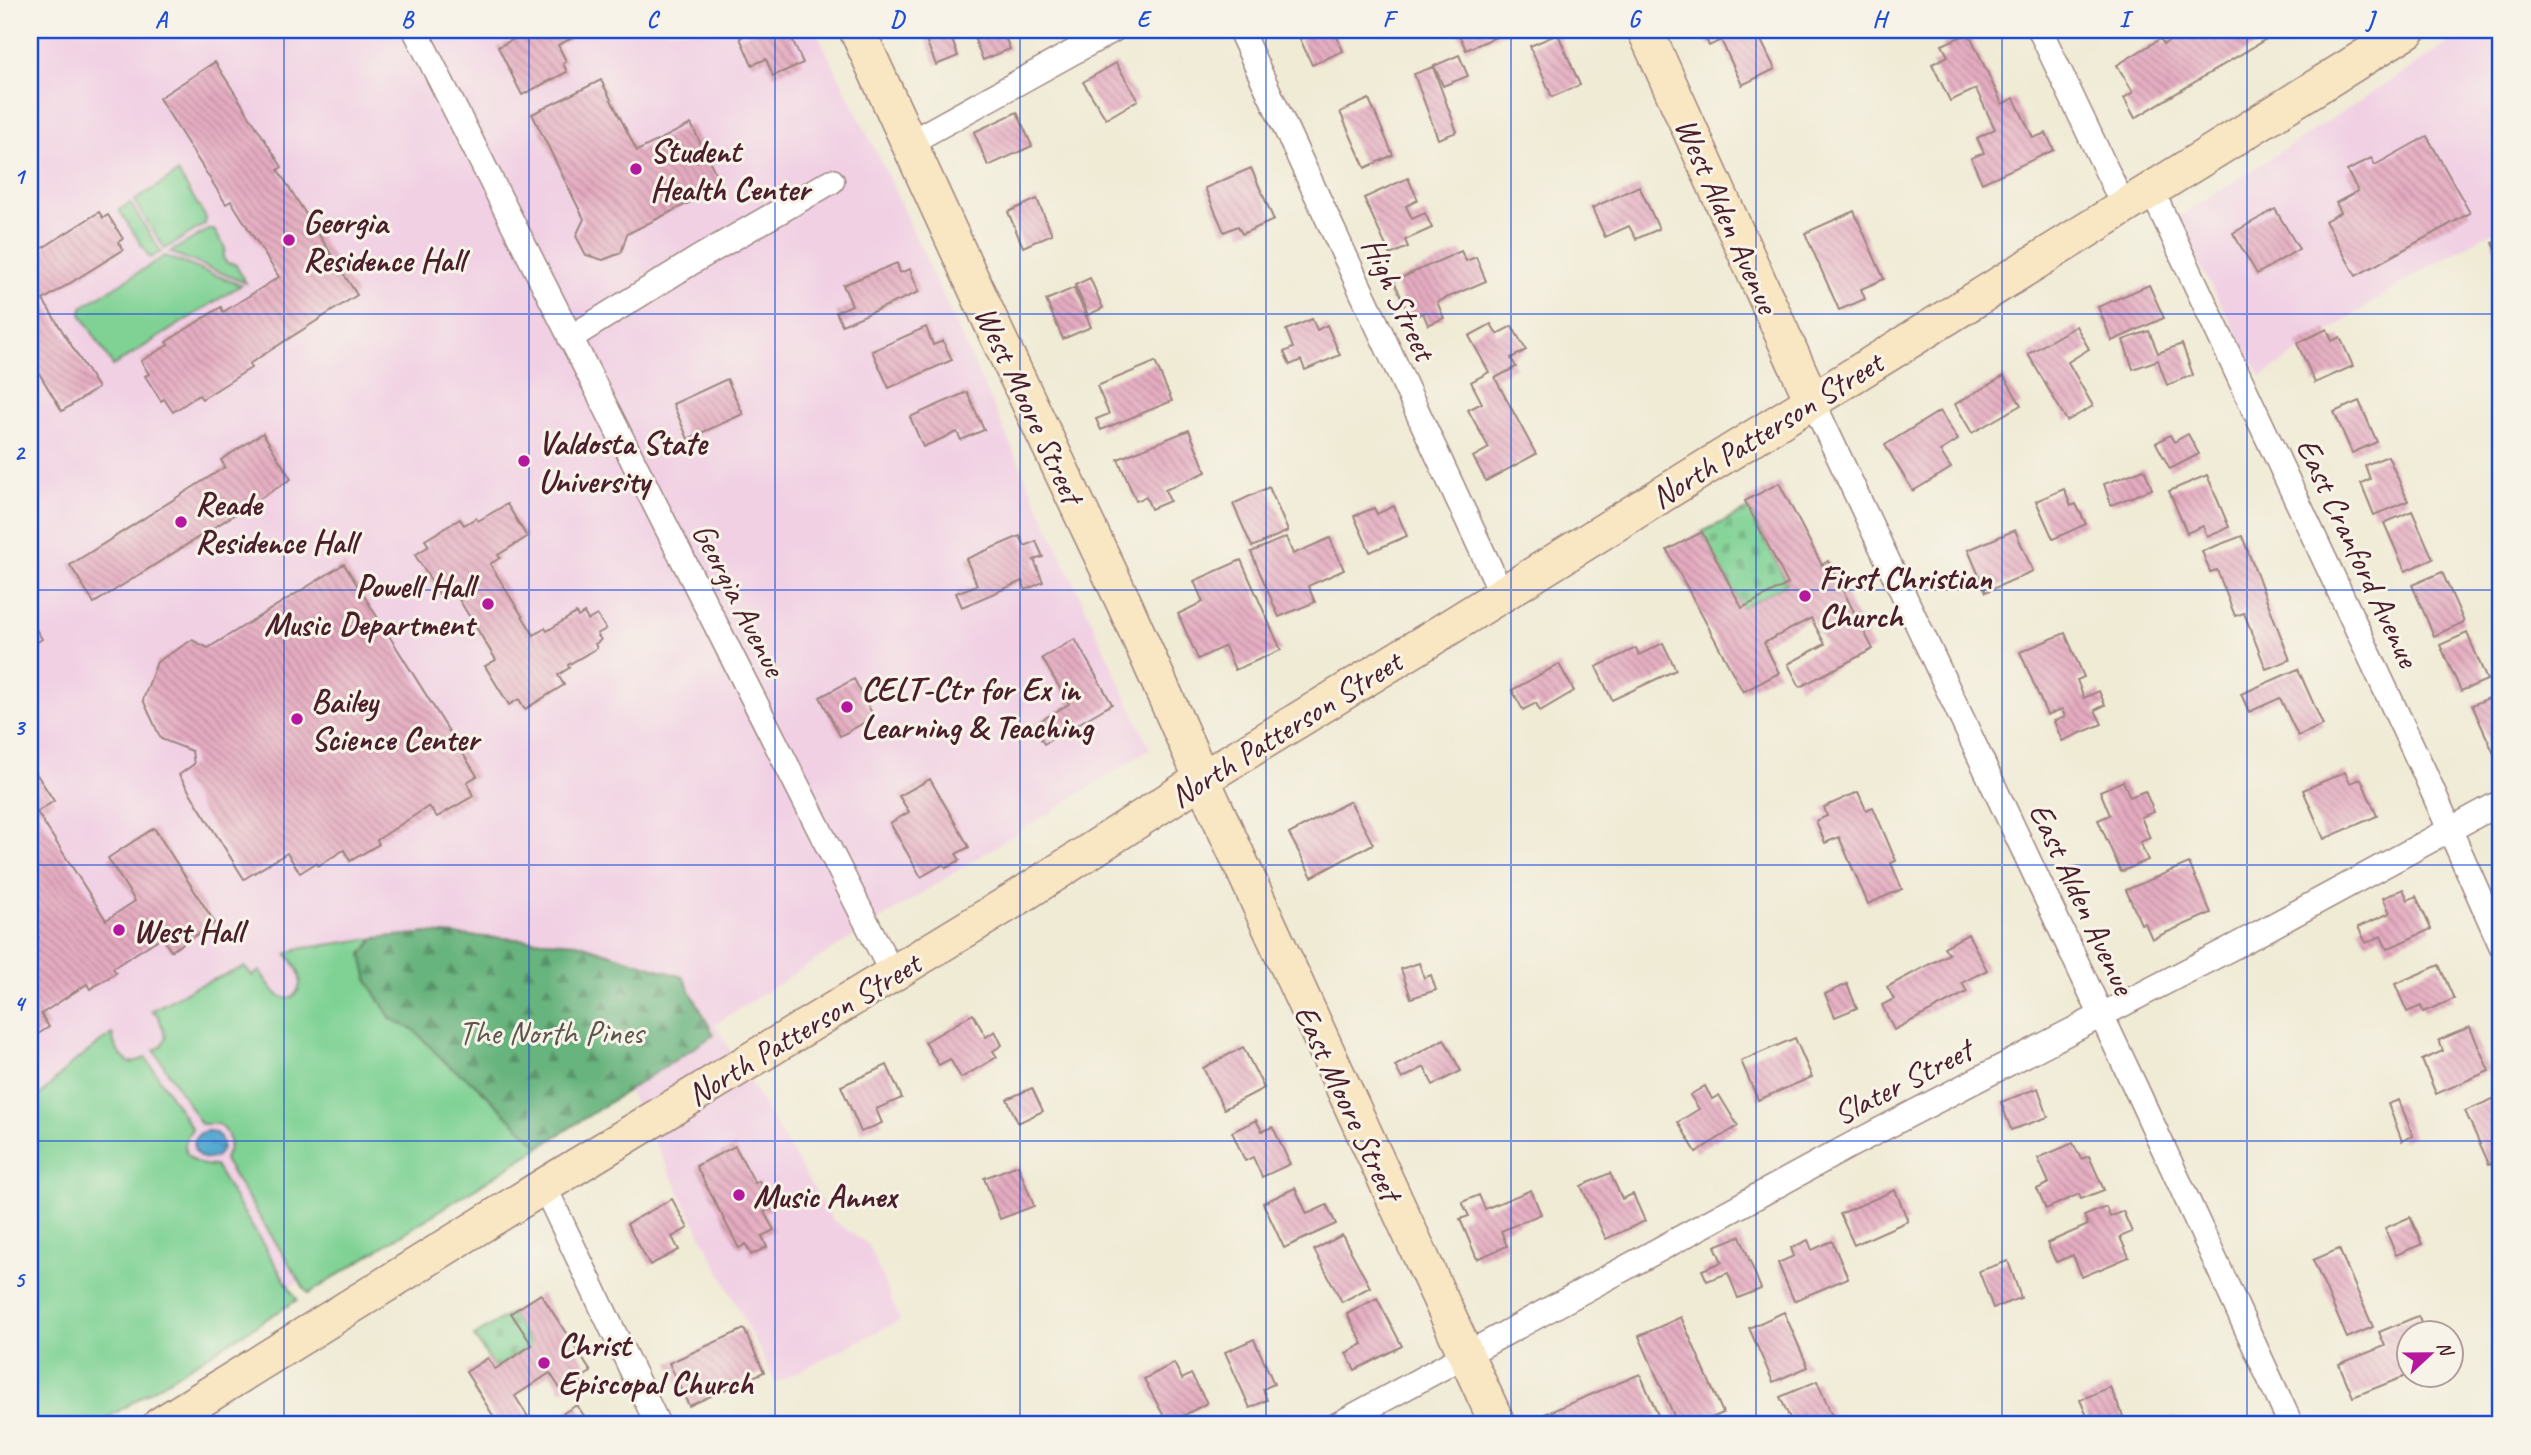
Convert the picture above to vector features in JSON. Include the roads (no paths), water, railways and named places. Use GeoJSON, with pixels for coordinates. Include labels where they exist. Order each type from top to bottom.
{"type":"FeatureCollection","features":[{"type":"Feature","properties":{"kind":"main road","name":"West Moore Street"},"geometry":{"type":"LineString","coordinates":[[856,30],[1124,603],[1202,779]]}},
{"type":"Feature","properties":{"kind":"main road","name":"West Alden Avenue"},"geometry":{"type":"LineString","coordinates":[[1644,30],[1812,400]]}},
{"type":"Feature","properties":{"kind":"main road","name":"North Patterson Street"},"geometry":{"type":"LineString","coordinates":[[160,1425],[892,972],[1014,900],[1202,779],[2408,30]]}},
{"type":"Feature","properties":{"kind":"main road","name":"East Moore Street"},"geometry":{"type":"LineString","coordinates":[[1202,779],[1498,1425]]}},
{"type":"Feature","properties":{"kind":"street","name":"Georgia Avenue"},"geometry":{"type":"LineString","coordinates":[[415,30],[892,972]]}},
{"type":"Feature","properties":{"kind":"street"},"geometry":{"type":"LineString","coordinates":[[909,143],[1113,30]]}},
{"type":"Feature","properties":{"kind":"street","name":"High Street"},"geometry":{"type":"LineString","coordinates":[[1240,30],[1502,594]]}},
{"type":"Feature","properties":{"kind":"street","name":"East Cranford Avenue"},"geometry":{"type":"LineString","coordinates":[[2040,30],[2138,198],[2421,764],[2501,945]]}},
{"type":"Feature","properties":{"kind":"street"},"geometry":{"type":"LineString","coordinates":[[570,338],[832,180]]}},
{"type":"Feature","properties":{"kind":"street","name":"East Alden Avenue"},"geometry":{"type":"LineString","coordinates":[[1812,400],[2291,1425]]}},
{"type":"Feature","properties":{"kind":"street","name":"Slater Street"},"geometry":{"type":"LineString","coordinates":[[1337,1425],[1851,1145],[2239,944],[2501,802]]}},
{"type":"Feature","properties":{"kind":"street"},"geometry":{"type":"LineString","coordinates":[[544,1186],[658,1425]]}},
{"type":"Feature","properties":{"kind":"water"},"geometry":{"type":"Polygon","coordinates":[[[208,1131],[218,1135],[222,1145],[218,1155],[208,1159],[198,1155],[194,1145],[198,1135],[208,1131]]]}},
{"type":"Feature","properties":{"kind":"place","name":"Student Health Center"},"geometry":{"type":"Point","coordinates":[636,169]}},
{"type":"Feature","properties":{"kind":"place","name":"Georgia Residence Hall"},"geometry":{"type":"Point","coordinates":[289,240]}},
{"type":"Feature","properties":{"kind":"place","name":"Valdosta State University"},"geometry":{"type":"Point","coordinates":[524,461]}},
{"type":"Feature","properties":{"kind":"place","name":"Reade Residence Hall"},"geometry":{"type":"Point","coordinates":[181,522]}},
{"type":"Feature","properties":{"kind":"place","name":"First Christian Church"},"geometry":{"type":"Point","coordinates":[1805,596]}},
{"type":"Feature","properties":{"kind":"place","name":"Powell Hall Music Department"},"geometry":{"type":"Point","coordinates":[488,604]}},
{"type":"Feature","properties":{"kind":"place","name":"CELT-Ctr for Ex in Learning & Teaching"},"geometry":{"type":"Point","coordinates":[847,707]}},
{"type":"Feature","properties":{"kind":"place","name":"Bailey Science Center"},"geometry":{"type":"Point","coordinates":[297,719]}},
{"type":"Feature","properties":{"kind":"place","name":"West Hall"},"geometry":{"type":"Point","coordinates":[119,930]}},
{"type":"Feature","properties":{"kind":"place","name":"Music Annex"},"geometry":{"type":"Point","coordinates":[739,1195]}},
{"type":"Feature","properties":{"kind":"place","name":"Christ Episcopal Church"},"geometry":{"type":"Point","coordinates":[544,1363]}},
{"type":"Feature","properties":{"kind":"park label","name":"The North Pines"},"geometry":{"type":"Point","coordinates":[551,1032]}}]}
